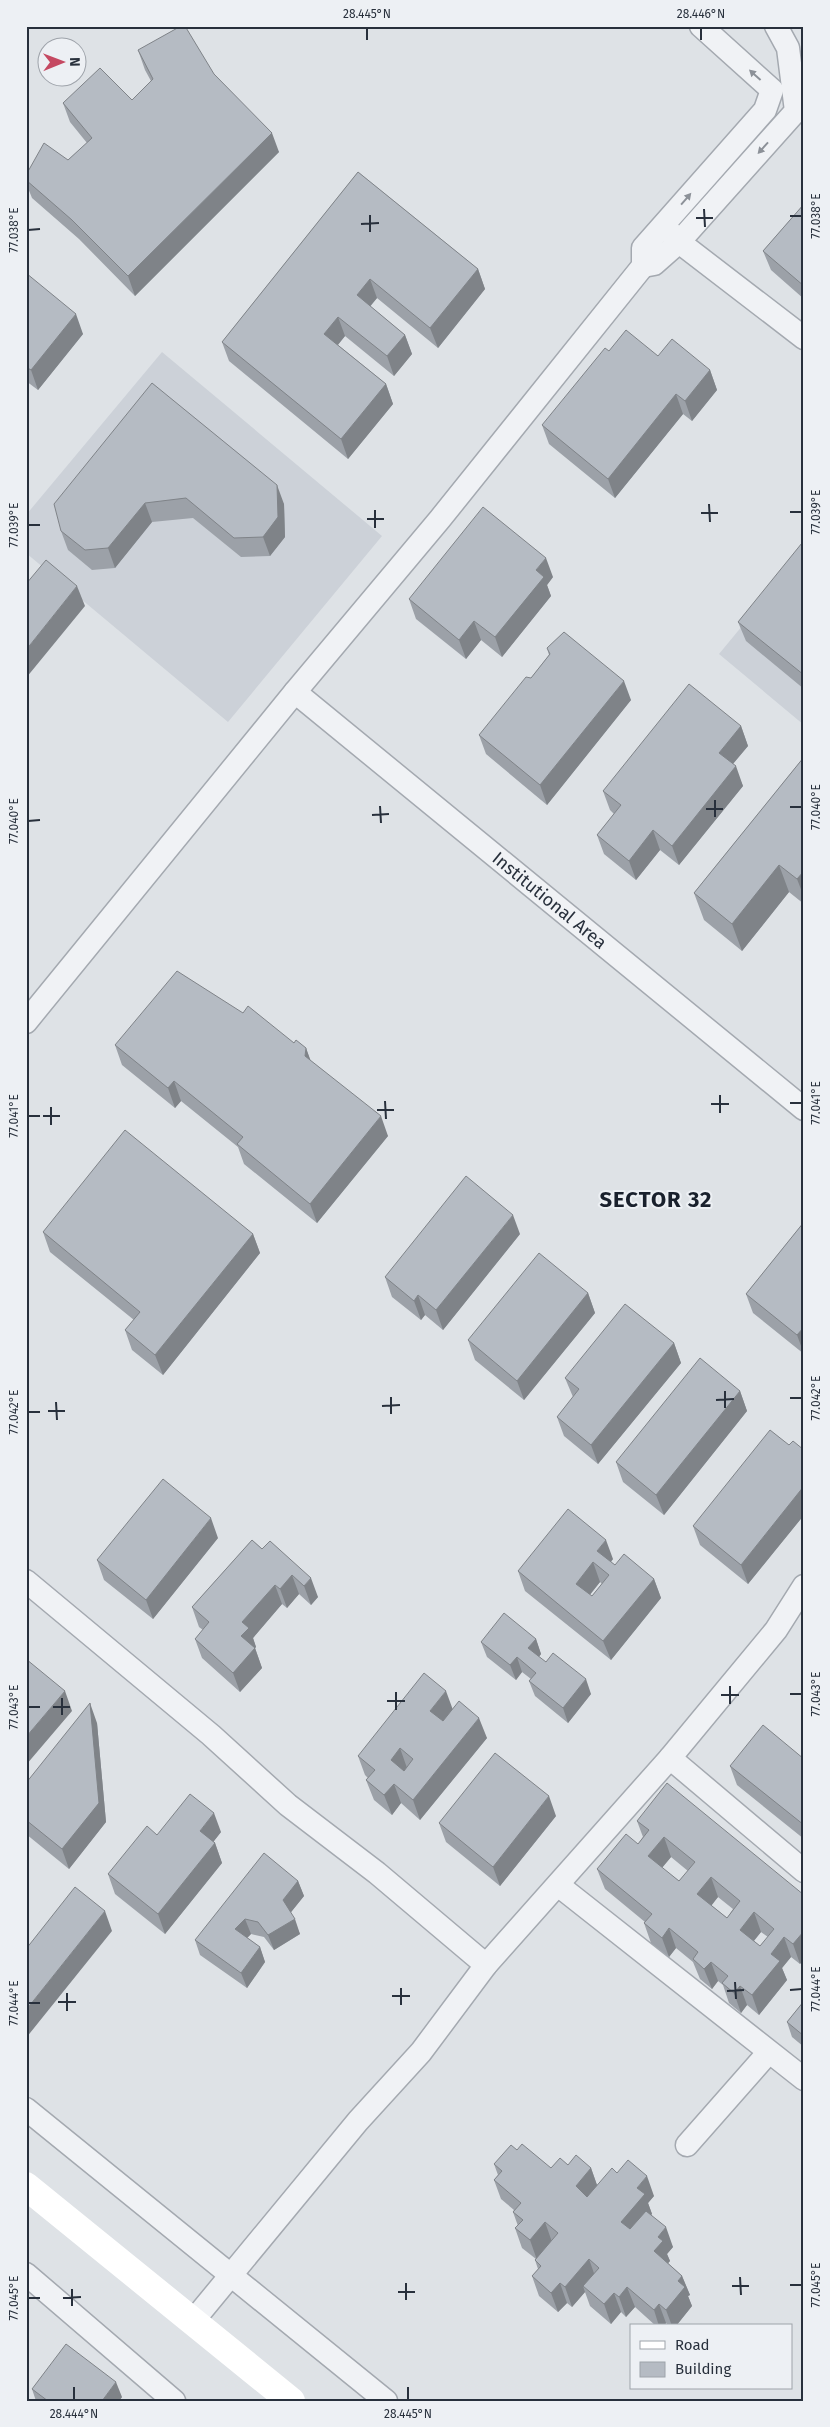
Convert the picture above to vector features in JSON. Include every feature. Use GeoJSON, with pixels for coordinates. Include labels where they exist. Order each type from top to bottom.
{"type":"FeatureCollection","features":[{"type":"Feature","properties":{"kind":"street"},"geometry":{"type":"LineString","coordinates":[[26,1022],[295,692],[440,518],[643,266],[643,248],[765,110],[772,90],[701,26]]}},
{"type":"Feature","properties":{"kind":"street"},"geometry":{"type":"LineString","coordinates":[[643,266],[654,264],[679,242],[796,111],[790,56],[788,48],[776,26]]}},
{"type":"Feature","properties":{"kind":"street"},"geometry":{"type":"LineString","coordinates":[[663,225],[679,242],[804,338]]}},
{"type":"Feature","properties":{"kind":"street","name":"Institutional Area"},"geometry":{"type":"LineString","coordinates":[[295,692],[804,1109]]}},
{"type":"Feature","properties":{"kind":"street"},"geometry":{"type":"LineString","coordinates":[[26,1581],[211,1735],[288,1805],[376,1874],[486,1965]]}},
{"type":"Feature","properties":{"kind":"street"},"geometry":{"type":"LineString","coordinates":[[193,2322],[358,2121],[421,2052],[486,1965],[670,1758],[770,1637],[804,1586]]}},
{"type":"Feature","properties":{"kind":"street"},"geometry":{"type":"LineString","coordinates":[[670,1758],[804,1870]]}},
{"type":"Feature","properties":{"kind":"street"},"geometry":{"type":"LineString","coordinates":[[558,1885],[768,2053],[804,2079]]}},
{"type":"Feature","properties":{"kind":"street"},"geometry":{"type":"LineString","coordinates":[[686,2145],[768,2053]]}},
{"type":"Feature","properties":{"kind":"street"},"geometry":{"type":"LineString","coordinates":[[26,2109],[386,2401]]}},
{"type":"Feature","properties":{"kind":"street"},"geometry":{"type":"LineString","coordinates":[[26,2186],[290,2401]]}},
{"type":"Feature","properties":{"kind":"street"},"geometry":{"type":"LineString","coordinates":[[26,2274],[174,2401]]}},
{"type":"Feature","properties":{"kind":"shaded area"},"geometry":{"type":"Polygon","coordinates":[[[162,352],[382,536],[228,722],[26,553],[26,515],[162,352]]]}},
{"type":"Feature","properties":{"kind":"shaded area"},"geometry":{"type":"Polygon","coordinates":[[[804,551],[804,725],[719,654],[804,551]]]}},
{"type":"Feature","properties":{"kind":"building"},"geometry":{"type":"Polygon","coordinates":[[[181,26],[185,26],[214,74],[272,133],[128,276],[72,220],[26,180],[26,175],[44,143],[68,160],[92,138],[63,103],[79,88],[88,88],[88,79],[100,68],[132,100],[153,79],[138,50],[181,26]]]}},
{"type":"Feature","properties":{"kind":"building"},"geometry":{"type":"Polygon","coordinates":[[[358,172],[478,269],[430,328],[370,279],[357,295],[405,335],[387,356],[338,317],[324,334],[386,384],[341,439],[222,342],[358,172]]]}},
{"type":"Feature","properties":{"kind":"building"},"geometry":{"type":"Polygon","coordinates":[[[804,204],[804,286],[763,251],[804,204]]]}},
{"type":"Feature","properties":{"kind":"building"},"geometry":{"type":"Polygon","coordinates":[[[26,273],[76,314],[31,370],[26,367],[26,273]]]}},
{"type":"Feature","properties":{"kind":"building"},"geometry":{"type":"Polygon","coordinates":[[[626,330],[658,356],[672,339],[710,370],[685,401],[676,394],[608,479],[542,425],[605,348],[609,351],[626,330]]]}},
{"type":"Feature","properties":{"kind":"building"},"geometry":{"type":"Polygon","coordinates":[[[152,383],[277,485],[278,517],[263,537],[234,538],[186,498],[145,503],[108,548],[85,550],[61,531],[54,504],[152,383]]]}},
{"type":"Feature","properties":{"kind":"building"},"geometry":{"type":"Polygon","coordinates":[[[483,507],[546,558],[536,570],[544,577],[495,637],[474,621],[459,640],[409,599],[483,507]]]}},
{"type":"Feature","properties":{"kind":"building"},"geometry":{"type":"Polygon","coordinates":[[[802,543],[804,545],[804,675],[738,622],[802,543]]]}},
{"type":"Feature","properties":{"kind":"building"},"geometry":{"type":"Polygon","coordinates":[[[46,560],[77,586],[26,650],[26,584],[46,560]]]}},
{"type":"Feature","properties":{"kind":"building"},"geometry":{"type":"Polygon","coordinates":[[[564,632],[624,681],[540,785],[479,735],[526,677],[531,678],[550,654],[547,648],[564,632]]]}},
{"type":"Feature","properties":{"kind":"building"},"geometry":{"type":"Polygon","coordinates":[[[689,684],[741,726],[719,753],[736,766],[672,846],[653,830],[629,861],[597,835],[621,805],[603,791],[689,684]]]}},
{"type":"Feature","properties":{"kind":"building"},"geometry":{"type":"Polygon","coordinates":[[[804,757],[804,871],[797,879],[779,865],[732,924],[694,893],[804,757]]]}},
{"type":"Feature","properties":{"kind":"building"},"geometry":{"type":"Polygon","coordinates":[[[177,971],[243,1013],[248,1006],[294,1043],[296,1040],[306,1048],[305,1056],[381,1116],[310,1204],[237,1144],[243,1137],[174,1081],[168,1088],[115,1045],[177,971]]]}},
{"type":"Feature","properties":{"kind":"building"},"geometry":{"type":"Polygon","coordinates":[[[125,1130],[253,1234],[155,1355],[125,1330],[140,1312],[43,1232],[125,1130]]]}},
{"type":"Feature","properties":{"kind":"building"},"geometry":{"type":"Polygon","coordinates":[[[466,1176],[513,1215],[436,1310],[418,1295],[414,1301],[385,1277],[466,1176]]]}},
{"type":"Feature","properties":{"kind":"building"},"geometry":{"type":"Polygon","coordinates":[[[804,1222],[804,1327],[797,1335],[746,1294],[804,1222]]]}},
{"type":"Feature","properties":{"kind":"building"},"geometry":{"type":"Polygon","coordinates":[[[539,1253],[588,1293],[517,1381],[468,1340],[539,1253]]]}},
{"type":"Feature","properties":{"kind":"building"},"geometry":{"type":"Polygon","coordinates":[[[625,1304],[674,1343],[591,1445],[557,1417],[579,1389],[565,1378],[625,1304]]]}},
{"type":"Feature","properties":{"kind":"building"},"geometry":{"type":"Polygon","coordinates":[[[700,1358],[740,1391],[656,1495],[616,1462],[700,1358]]]}},
{"type":"Feature","properties":{"kind":"building"},"geometry":{"type":"Polygon","coordinates":[[[770,1430],[789,1445],[793,1441],[804,1450],[804,1486],[741,1565],[693,1526],[770,1430]]]}},
{"type":"Feature","properties":{"kind":"building"},"geometry":{"type":"Polygon","coordinates":[[[163,1479],[211,1518],[146,1600],[97,1560],[163,1479]]]}},
{"type":"Feature","properties":{"kind":"building"},"geometry":{"type":"Polygon","coordinates":[[[568,1509],[606,1540],[597,1551],[615,1565],[624,1554],[654,1579],[603,1641],[518,1571],[568,1509]],[[593,1562],[576,1584],[592,1596],[609,1575],[593,1562]]]}},
{"type":"Feature","properties":{"kind":"building"},"geometry":{"type":"Polygon","coordinates":[[[252,1540],[262,1549],[270,1541],[311,1578],[304,1586],[292,1575],[280,1589],[275,1585],[242,1622],[249,1628],[241,1636],[255,1648],[233,1673],[195,1639],[209,1622],[192,1607],[252,1540]]]}},
{"type":"Feature","properties":{"kind":"building"},"geometry":{"type":"Polygon","coordinates":[[[504,1613],[536,1639],[528,1648],[546,1662],[553,1653],[586,1679],[563,1708],[529,1681],[536,1673],[517,1657],[510,1665],[481,1642],[504,1613]]]}},
{"type":"Feature","properties":{"kind":"building"},"geometry":{"type":"Polygon","coordinates":[[[26,1659],[65,1691],[26,1737],[26,1659]]]}},
{"type":"Feature","properties":{"kind":"building"},"geometry":{"type":"Polygon","coordinates":[[[424,1673],[446,1691],[430,1711],[443,1721],[459,1701],[479,1718],[413,1800],[394,1784],[384,1795],[366,1780],[375,1770],[358,1756],[424,1673]],[[400,1748],[391,1760],[404,1771],[413,1759],[400,1748]]]}},
{"type":"Feature","properties":{"kind":"building"},"geometry":{"type":"Polygon","coordinates":[[[90,1703],[99,1803],[62,1849],[26,1820],[26,1783],[90,1703]]]}},
{"type":"Feature","properties":{"kind":"building"},"geometry":{"type":"Polygon","coordinates":[[[763,1725],[804,1759],[804,1825],[730,1766],[763,1725]]]}},
{"type":"Feature","properties":{"kind":"building"},"geometry":{"type":"Polygon","coordinates":[[[495,1753],[549,1796],[493,1867],[439,1823],[495,1753]]]}},
{"type":"Feature","properties":{"kind":"building"},"geometry":{"type":"Polygon","coordinates":[[[667,1783],[804,1895],[804,1931],[793,1944],[784,1937],[771,1954],[780,1961],[752,1995],[740,1986],[734,1993],[722,1983],[728,1976],[711,1962],[704,1969],[693,1959],[698,1952],[669,1928],[662,1938],[644,1923],[652,1914],[597,1869],[626,1834],[638,1844],[649,1830],[637,1821],[667,1783]],[[664,1837],[648,1856],[679,1881],[695,1862],[664,1837]],[[711,1877],[697,1894],[727,1918],[740,1901],[711,1877]],[[754,1912],[740,1930],[760,1946],[774,1929],[754,1912]]]}},
{"type":"Feature","properties":{"kind":"building"},"geometry":{"type":"Polygon","coordinates":[[[190,1794],[214,1813],[200,1831],[215,1843],[158,1914],[108,1874],[147,1826],[157,1835],[190,1794]]]}},
{"type":"Feature","properties":{"kind":"building"},"geometry":{"type":"Polygon","coordinates":[[[264,1853],[298,1881],[283,1900],[295,1919],[268,1935],[258,1922],[245,1919],[235,1929],[260,1947],[241,1973],[195,1940],[264,1853]]]}},
{"type":"Feature","properties":{"kind":"building"},"geometry":{"type":"Polygon","coordinates":[[[75,1887],[105,1911],[26,2010],[26,1949],[75,1887]]]}},
{"type":"Feature","properties":{"kind":"building"},"geometry":{"type":"Polygon","coordinates":[[[804,2001],[804,2036],[787,2022],[804,2001]]]}},
{"type":"Feature","properties":{"kind":"building"},"geometry":{"type":"Polygon","coordinates":[[[522,2144],[551,2168],[560,2158],[568,2165],[576,2155],[591,2168],[576,2186],[587,2197],[612,2168],[617,2173],[628,2160],[647,2176],[637,2188],[645,2194],[621,2222],[630,2229],[646,2211],[666,2227],[658,2237],[663,2241],[654,2251],[682,2276],[678,2281],[685,2287],[666,2310],[659,2304],[654,2310],[627,2287],[619,2297],[614,2293],[604,2304],[583,2286],[599,2268],[589,2259],[565,2287],[560,2283],[551,2293],[532,2276],[541,2266],[535,2260],[558,2233],[545,2222],[530,2240],[515,2228],[523,2220],[513,2212],[521,2203],[494,2180],[502,2171],[494,2164],[511,2145],[517,2150],[522,2144]]]}},
{"type":"Feature","properties":{"kind":"building"},"geometry":{"type":"Polygon","coordinates":[[[66,2344],[116,2382],[102,2401],[48,2401],[32,2389],[66,2344]]]}},
{"type":"Feature","properties":{"kind":"district","name":"SECTOR 32"},"geometry":{"type":"Point","coordinates":[656,1199]}}]}
